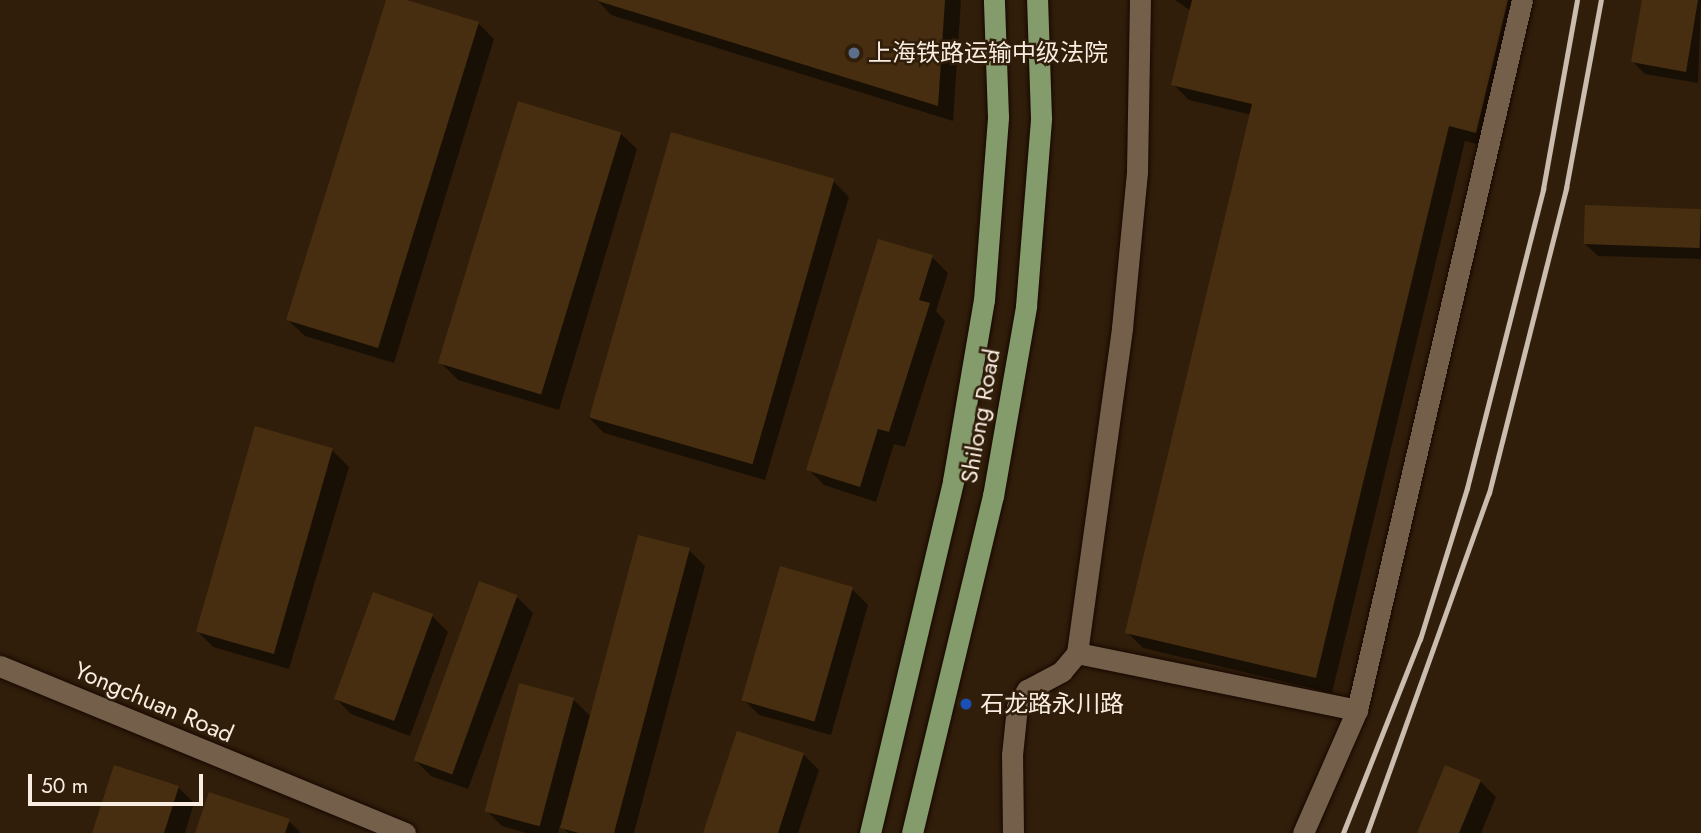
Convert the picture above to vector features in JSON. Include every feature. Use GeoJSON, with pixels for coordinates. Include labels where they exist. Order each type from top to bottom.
{"type":"FeatureCollection","features":[{"type":"Feature","properties":{"kind":"main road","name":"Shilong Road"},"geometry":{"type":"LineString","coordinates":[[870,833],[953,481],[984,300],[998,117],[994,0]]}},
{"type":"Feature","properties":{"kind":"main road","name":"Shilong Road"},"geometry":{"type":"LineString","coordinates":[[912,833],[993,496],[1026,306],[1041,118],[1037,0]]}},
{"type":"Feature","properties":{"kind":"street"},"geometry":{"type":"LineString","coordinates":[[1013,833],[1012,755],[1017,707],[1027,690],[1062,671],[1077,653],[1122,328],[1137,171],[1140,0]]}},
{"type":"Feature","properties":{"kind":"street"},"geometry":{"type":"LineString","coordinates":[[1303,833],[1357,710],[1522,0]]}},
{"type":"Feature","properties":{"kind":"street"},"geometry":{"type":"LineString","coordinates":[[1077,653],[1357,710]]}},
{"type":"Feature","properties":{"kind":"street","name":"Yongchuan Road"},"geometry":{"type":"LineString","coordinates":[[0,666],[405,833]]}},
{"type":"Feature","properties":{"kind":"building"},"geometry":{"type":"Polygon","coordinates":[[[386,0],[407,0],[479,22],[378,348],[286,320],[386,0]]]}},
{"type":"Feature","properties":{"kind":"building","name":"上海铁路运输中级法院"},"geometry":{"type":"Polygon","coordinates":[[[598,0],[945,0],[938,106],[598,1],[598,0]]]}},
{"type":"Feature","properties":{"kind":"building"},"geometry":{"type":"Polygon","coordinates":[[[1192,0],[1508,0],[1476,133],[1449,126],[1316,678],[1125,633],[1252,104],[1171,85],[1192,0]]]}},
{"type":"Feature","properties":{"kind":"building"},"geometry":{"type":"Polygon","coordinates":[[[1642,0],[1698,0],[1686,72],[1631,62],[1642,0]]]}},
{"type":"Feature","properties":{"kind":"building"},"geometry":{"type":"Polygon","coordinates":[[[518,101],[621,133],[541,395],[438,363],[518,101]]]}},
{"type":"Feature","properties":{"kind":"building"},"geometry":{"type":"Polygon","coordinates":[[[671,132],[834,179],[753,464],[589,417],[671,132]]]}},
{"type":"Feature","properties":{"kind":"building"},"geometry":{"type":"Polygon","coordinates":[[[1585,205],[1701,209],[1700,248],[1584,244],[1585,205]]]}},
{"type":"Feature","properties":{"kind":"building"},"geometry":{"type":"Polygon","coordinates":[[[878,239],[933,255],[919,300],[930,303],[889,432],[878,429],[860,487],[806,470],[878,239]]]}},
{"type":"Feature","properties":{"kind":"building"},"geometry":{"type":"Polygon","coordinates":[[[255,426],[333,448],[274,654],[196,632],[255,426]]]}},
{"type":"Feature","properties":{"kind":"building"},"geometry":{"type":"Polygon","coordinates":[[[638,535],[690,548],[614,833],[579,833],[560,828],[638,535]]]}},
{"type":"Feature","properties":{"kind":"building"},"geometry":{"type":"Polygon","coordinates":[[[780,566],[853,587],[814,722],[741,701],[780,566]]]}},
{"type":"Feature","properties":{"kind":"building"},"geometry":{"type":"Polygon","coordinates":[[[479,581],[518,595],[452,775],[414,760],[479,581]]]}},
{"type":"Feature","properties":{"kind":"building"},"geometry":{"type":"Polygon","coordinates":[[[373,592],[433,614],[394,721],[334,699],[373,592]]]}},
{"type":"Feature","properties":{"kind":"building"},"geometry":{"type":"Polygon","coordinates":[[[519,683],[574,698],[540,826],[485,811],[519,683]]]}},
{"type":"Feature","properties":{"kind":"building"},"geometry":{"type":"Polygon","coordinates":[[[737,731],[804,753],[778,833],[703,833],[737,731]]]}},
{"type":"Feature","properties":{"kind":"building"},"geometry":{"type":"Polygon","coordinates":[[[114,765],[179,786],[164,833],[92,833],[114,765]]]}},
{"type":"Feature","properties":{"kind":"building"},"geometry":{"type":"Polygon","coordinates":[[[1445,765],[1481,780],[1459,833],[1417,833],[1445,765]]]}},
{"type":"Feature","properties":{"kind":"building"},"geometry":{"type":"Polygon","coordinates":[[[209,792],[290,819],[285,833],[195,833],[209,792]]]}},
{"type":"Feature","properties":{"kind":"railway"},"geometry":{"type":"LineString","coordinates":[[1343,833],[1420,639],[1467,488],[1543,189],[1577,0]]}},
{"type":"Feature","properties":{"kind":"railway"},"geometry":{"type":"LineString","coordinates":[[1367,833],[1489,493],[1566,188],[1601,0]]}},
{"type":"Feature","properties":{"kind":"place","name":"上海铁路运输中级法院"},"geometry":{"type":"Point","coordinates":[854,53]}},
{"type":"Feature","properties":{"kind":"place","name":"石龙路永川路"},"geometry":{"type":"Point","coordinates":[966,704]}}]}
